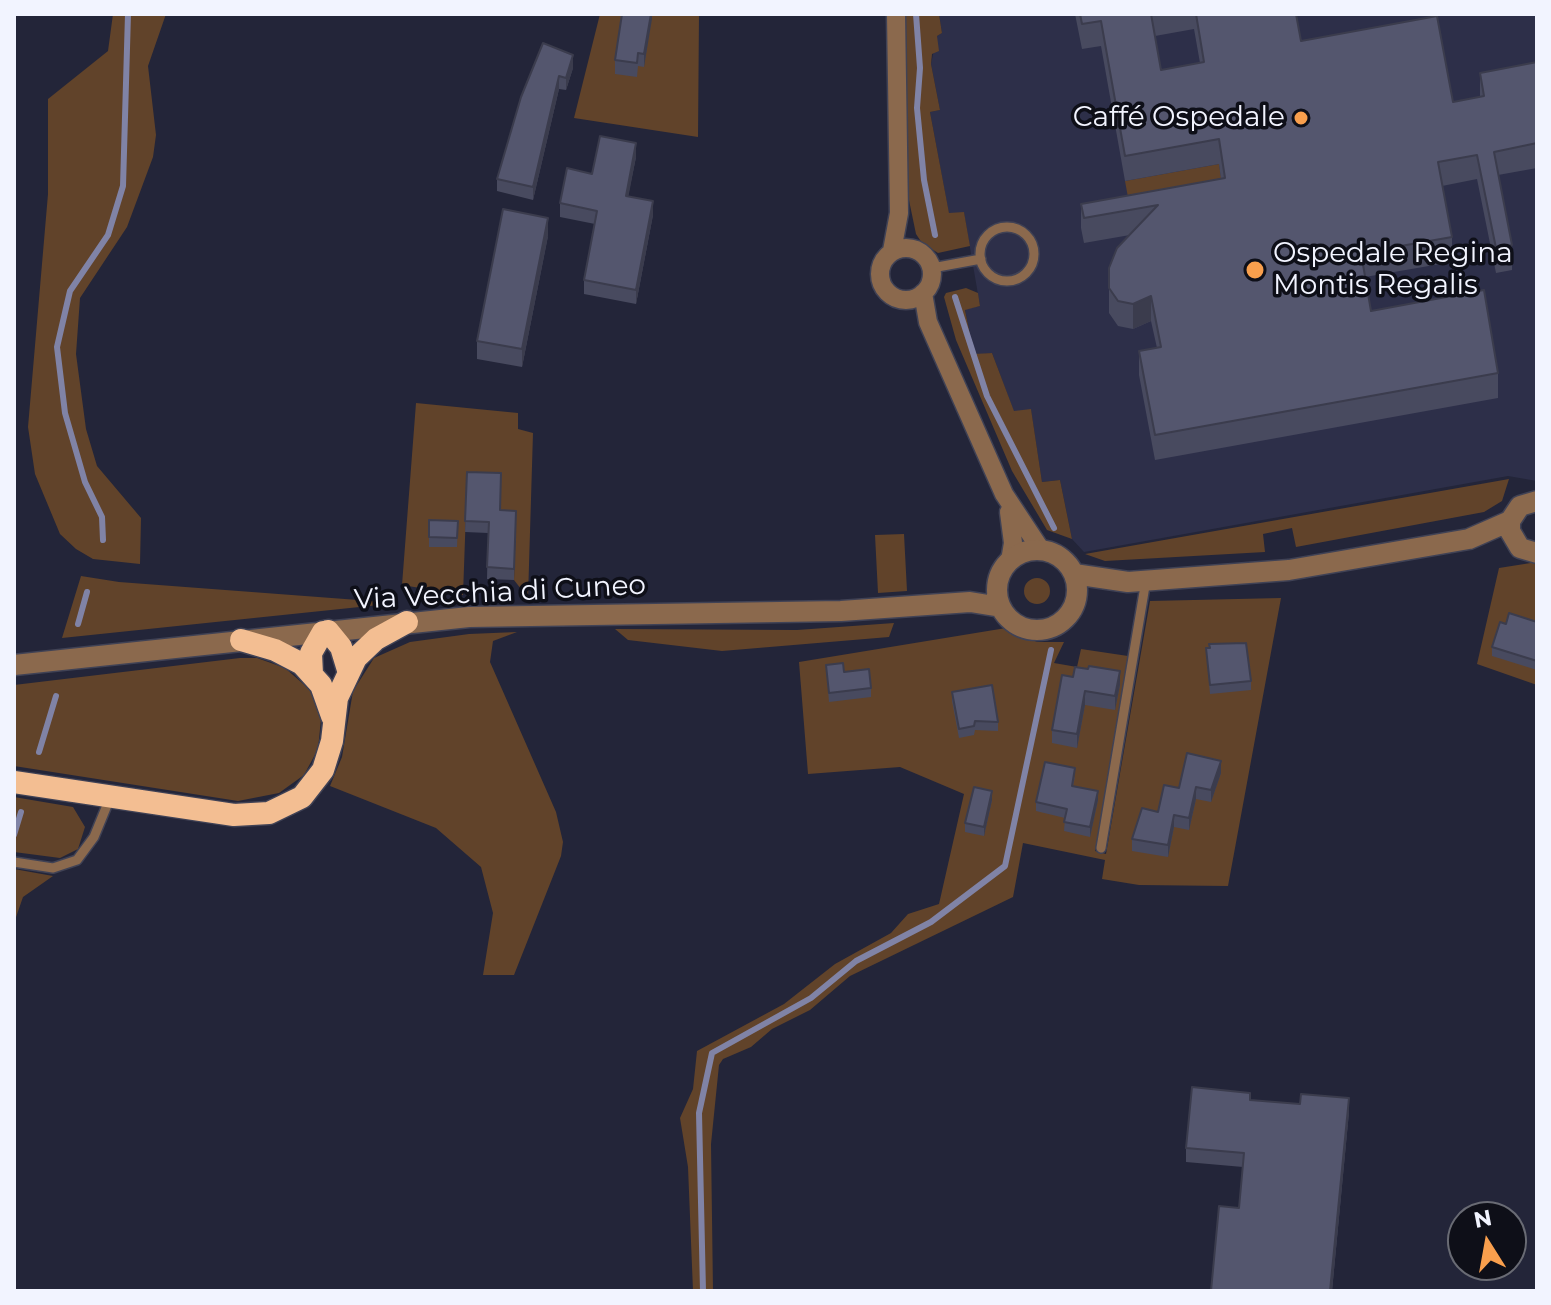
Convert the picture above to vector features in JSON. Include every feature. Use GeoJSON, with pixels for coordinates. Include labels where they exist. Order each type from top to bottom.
{"type":"FeatureCollection","features":[{"type":"Feature","properties":{"kind":"highway"},"geometry":{"type":"LineString","coordinates":[[15,782],[234,815],[269,813],[311,788],[329,755],[333,721],[348,670],[364,648],[407,622]]}},
{"type":"Feature","properties":{"kind":"highway"},"geometry":{"type":"LineString","coordinates":[[312,674],[311,653],[325,631],[341,647],[348,670]]}},
{"type":"Feature","properties":{"kind":"highway"},"geometry":{"type":"LineString","coordinates":[[241,640],[289,655],[312,674],[327,695],[333,721]]}},
{"type":"Feature","properties":{"kind":"street"},"geometry":{"type":"LineString","coordinates":[[896,14],[899,213],[892,251],[880,269],[881,280],[886,290],[905,300],[928,322]]}},
{"type":"Feature","properties":{"kind":"street"},"geometry":{"type":"LineString","coordinates":[[899,213],[916,249],[927,257],[932,268],[932,278],[923,293],[905,300]]}},
{"type":"Feature","properties":{"kind":"street"},"geometry":{"type":"LineString","coordinates":[[892,251],[916,249]]}},
{"type":"Feature","properties":{"kind":"street"},"geometry":{"type":"LineString","coordinates":[[923,293],[928,322],[1004,494],[1012,522],[1010,561]]}},
{"type":"Feature","properties":{"kind":"street"},"geometry":{"type":"LineString","coordinates":[[1001,607],[998,584],[1010,561],[1019,554],[1041,550],[1004,494]]}},
{"type":"Feature","properties":{"kind":"street","name":"Via Vecchia di Cuneo"},"geometry":{"type":"LineString","coordinates":[[1041,550],[1061,558],[1074,574],[1137,581],[1289,570],[1512,530],[1520,506],[1537,501]]}},
{"type":"Feature","properties":{"kind":"street"},"geometry":{"type":"LineString","coordinates":[[1512,530],[1520,548],[1537,553]]}},
{"type":"Feature","properties":{"kind":"street"},"geometry":{"type":"LineString","coordinates":[[1074,574],[1076,600]]}},
{"type":"Feature","properties":{"kind":"street","name":"Via Vecchia di Cuneo"},"geometry":{"type":"LineString","coordinates":[[14,665],[407,622],[521,615],[882,610],[941,603],[988,603],[1001,607],[1010,620],[1025,628],[1041,630],[1056,625],[1069,615],[1076,600],[1137,581]]}},
{"type":"Feature","properties":{"kind":"street","name":"Via Vecchia di Cuneo"},"geometry":{"type":"LineString","coordinates":[[941,603],[998,584]]}},
{"type":"Feature","properties":{"kind":"lane"},"geometry":{"type":"LineString","coordinates":[[1001,228],[1024,233],[1034,248],[1031,267],[1013,280],[1004,281],[990,275],[981,259],[983,241],[1001,228]]}},
{"type":"Feature","properties":{"kind":"lane"},"geometry":{"type":"LineString","coordinates":[[932,268],[981,259]]}},
{"type":"Feature","properties":{"kind":"lane"},"geometry":{"type":"LineString","coordinates":[[1101,848],[1137,581]]}},
{"type":"Feature","properties":{"kind":"lane"},"geometry":{"type":"LineString","coordinates":[[14,862],[53,868],[77,860],[94,837],[111,797]]}},
{"type":"Feature","properties":{"kind":"shaded area"},"geometry":{"type":"Polygon","coordinates":[[[113,14],[166,14],[148,66],[156,135],[153,157],[127,227],[80,298],[76,354],[86,429],[97,466],[141,518],[140,564],[93,559],[60,534],[35,474],[28,427],[48,194],[48,99],[108,51],[113,14]]]}},
{"type":"Feature","properties":{"kind":"shaded area"},"geometry":{"type":"Polygon","coordinates":[[[600,14],[699,14],[698,137],[574,118],[600,14]]]}},
{"type":"Feature","properties":{"kind":"shaded area"},"geometry":{"type":"Polygon","coordinates":[[[905,14],[939,14],[942,33],[937,36],[939,51],[932,54],[931,64],[940,110],[930,112],[949,213],[964,212],[970,246],[938,253],[922,243],[916,234],[905,181],[905,14]]]}},
{"type":"Feature","properties":{"kind":"shaded area","name":"Ospedale Regina Montis Regalis"},"geometry":{"type":"Polygon","coordinates":[[[939,14],[1537,14],[1537,481],[1508,476],[1084,552],[1072,539],[1060,480],[1042,482],[1031,410],[1014,412],[992,353],[974,355],[965,309],[980,306],[964,213],[949,214],[930,112],[940,110],[931,64],[937,36],[942,33],[939,14]]]}},
{"type":"Feature","properties":{"kind":"shaded area"},"geometry":{"type":"Polygon","coordinates":[[[1219,164],[1225,202],[1132,219],[1125,181],[1219,164]]]}},
{"type":"Feature","properties":{"kind":"shaded area"},"geometry":{"type":"Polygon","coordinates":[[[966,288],[978,293],[980,306],[965,310],[974,354],[992,353],[1014,411],[1031,409],[1042,482],[1060,480],[1072,539],[1047,530],[1012,471],[956,340],[944,297],[946,293],[966,288]]]}},
{"type":"Feature","properties":{"kind":"shaded area"},"geometry":{"type":"Polygon","coordinates":[[[416,403],[518,413],[518,429],[533,433],[528,598],[514,580],[516,523],[500,522],[501,485],[467,483],[463,595],[402,585],[416,403]]]}},
{"type":"Feature","properties":{"kind":"shaded area"},"geometry":{"type":"Polygon","coordinates":[[[1509,479],[1502,501],[1484,512],[1296,547],[1292,528],[1263,534],[1265,552],[1105,561],[1085,554],[1509,479]]]}},
{"type":"Feature","properties":{"kind":"shaded area"},"geometry":{"type":"Polygon","coordinates":[[[904,534],[907,591],[878,593],[875,535],[904,534]]]}},
{"type":"Feature","properties":{"kind":"shaded area"},"geometry":{"type":"Polygon","coordinates":[[[1537,562],[1537,685],[1477,664],[1499,568],[1537,562]]]}},
{"type":"Feature","properties":{"kind":"shaded area"},"geometry":{"type":"Polygon","coordinates":[[[81,576],[119,582],[398,603],[62,638],[81,576]]]}},
{"type":"Feature","properties":{"kind":"shaded area"},"geometry":{"type":"Polygon","coordinates":[[[1037,578],[1046,582],[1050,591],[1046,600],[1037,604],[1028,600],[1024,591],[1028,582],[1037,578]]]}},
{"type":"Feature","properties":{"kind":"shaded area"},"geometry":{"type":"Polygon","coordinates":[[[1281,598],[1228,886],[1139,885],[1102,879],[1105,860],[1023,843],[1013,897],[850,976],[810,1010],[772,1029],[751,1047],[723,1059],[719,1065],[711,1144],[713,1291],[693,1291],[688,1167],[680,1118],[693,1089],[697,1051],[784,1004],[835,964],[891,933],[908,914],[939,904],[964,794],[900,767],[808,774],[799,662],[1006,628],[1037,642],[1064,642],[1054,663],[1077,667],[1081,649],[1128,656],[1095,851],[1106,854],[1150,601],[1281,598]]]}},
{"type":"Feature","properties":{"kind":"shaded area"},"geometry":{"type":"Polygon","coordinates":[[[894,623],[889,637],[722,651],[628,640],[615,629],[797,630],[894,623]]]}},
{"type":"Feature","properties":{"kind":"shaded area"},"geometry":{"type":"Polygon","coordinates":[[[517,632],[493,641],[490,662],[556,812],[563,842],[561,856],[514,975],[483,975],[493,913],[481,867],[436,828],[330,786],[342,757],[353,691],[374,658],[410,642],[469,634],[517,632]]]}},
{"type":"Feature","properties":{"kind":"shaded area"},"geometry":{"type":"Polygon","coordinates":[[[257,658],[285,668],[309,689],[317,703],[321,719],[318,749],[304,775],[279,793],[238,801],[14,766],[14,685],[257,658]]]}},
{"type":"Feature","properties":{"kind":"shaded area"},"geometry":{"type":"Polygon","coordinates":[[[14,797],[73,807],[85,827],[78,849],[60,858],[14,852],[14,797]]]}},
{"type":"Feature","properties":{"kind":"shaded area"},"geometry":{"type":"Polygon","coordinates":[[[14,869],[53,876],[23,897],[14,923],[14,869]]]}},
{"type":"Feature","properties":{"kind":"building"},"geometry":{"type":"Polygon","coordinates":[[[622,14],[651,14],[644,54],[638,53],[637,63],[615,60],[622,14]]]}},
{"type":"Feature","properties":{"kind":"building"},"geometry":{"type":"Polygon","coordinates":[[[1080,14],[1151,14],[1161,70],[1204,62],[1196,14],[1296,14],[1301,41],[1437,16],[1453,102],[1484,96],[1480,73],[1537,62],[1537,143],[1494,152],[1512,245],[1496,248],[1477,155],[1438,162],[1452,237],[1361,253],[1371,311],[1484,290],[1498,373],[1155,435],[1139,351],[1161,347],[1151,296],[1133,304],[1118,301],[1109,288],[1109,268],[1117,248],[1158,205],[1084,218],[1081,204],[1225,178],[1219,139],[1125,156],[1101,21],[1082,24],[1080,14]]]}},
{"type":"Feature","properties":{"kind":"building"},"geometry":{"type":"Polygon","coordinates":[[[543,43],[573,55],[566,78],[559,76],[533,187],[497,179],[521,97],[543,43]]]}},
{"type":"Feature","properties":{"kind":"building"},"geometry":{"type":"Polygon","coordinates":[[[600,136],[636,143],[626,196],[653,201],[636,290],[584,280],[597,211],[560,203],[567,168],[592,174],[600,136]]]}},
{"type":"Feature","properties":{"kind":"building"},"geometry":{"type":"Polygon","coordinates":[[[503,209],[548,218],[522,349],[477,341],[503,209]]]}},
{"type":"Feature","properties":{"kind":"building"},"geometry":{"type":"Polygon","coordinates":[[[467,472],[501,473],[500,510],[516,511],[514,569],[487,567],[489,522],[465,521],[467,472]]]}},
{"type":"Feature","properties":{"kind":"building"},"geometry":{"type":"Polygon","coordinates":[[[429,520],[458,521],[457,538],[429,537],[429,520]]]}},
{"type":"Feature","properties":{"kind":"building"},"geometry":{"type":"Polygon","coordinates":[[[1509,613],[1537,622],[1537,661],[1492,647],[1500,622],[1506,624],[1509,613]]]}},
{"type":"Feature","properties":{"kind":"building"},"geometry":{"type":"Polygon","coordinates":[[[1246,643],[1251,681],[1210,685],[1206,648],[1210,648],[1209,644],[1246,643]]]}},
{"type":"Feature","properties":{"kind":"building"},"geometry":{"type":"Polygon","coordinates":[[[843,663],[844,672],[869,669],[871,688],[829,693],[826,665],[843,663]]]}},
{"type":"Feature","properties":{"kind":"building"},"geometry":{"type":"Polygon","coordinates":[[[1089,666],[1120,671],[1115,696],[1085,691],[1077,734],[1052,730],[1062,675],[1073,677],[1075,667],[1088,669],[1089,666]]]}},
{"type":"Feature","properties":{"kind":"building"},"geometry":{"type":"Polygon","coordinates":[[[992,685],[998,722],[975,721],[974,726],[959,729],[952,692],[992,685]]]}},
{"type":"Feature","properties":{"kind":"building"},"geometry":{"type":"Polygon","coordinates":[[[1187,753],[1221,761],[1211,790],[1196,787],[1189,818],[1174,815],[1168,845],[1132,839],[1142,808],[1158,812],[1164,785],[1179,788],[1187,753]]]}},
{"type":"Feature","properties":{"kind":"building"},"geometry":{"type":"Polygon","coordinates":[[[1045,762],[1075,768],[1072,786],[1098,791],[1090,827],[1064,822],[1067,809],[1036,802],[1045,762]]]}},
{"type":"Feature","properties":{"kind":"building"},"geometry":{"type":"Polygon","coordinates":[[[974,787],[992,791],[984,827],[965,823],[974,787]]]}},
{"type":"Feature","properties":{"kind":"building"},"geometry":{"type":"Polygon","coordinates":[[[1192,1087],[1250,1093],[1250,1100],[1300,1104],[1301,1094],[1349,1098],[1330,1291],[1211,1291],[1219,1206],[1239,1208],[1244,1153],[1186,1148],[1192,1087]]]}},
{"type":"Feature","properties":{"kind":"waterway"},"geometry":{"type":"LineString","coordinates":[[103,540],[102,517],[85,482],[65,413],[57,347],[70,291],[108,235],[123,186],[128,14]]}},
{"type":"Feature","properties":{"kind":"waterway"},"geometry":{"type":"LineString","coordinates":[[916,14],[920,68],[917,108],[924,180],[935,235]]}},
{"type":"Feature","properties":{"kind":"waterway"},"geometry":{"type":"LineString","coordinates":[[955,297],[987,396],[1054,528]]}},
{"type":"Feature","properties":{"kind":"waterway"},"geometry":{"type":"LineString","coordinates":[[78,624],[87,592]]}},
{"type":"Feature","properties":{"kind":"waterway"},"geometry":{"type":"LineString","coordinates":[[703,1291],[699,1113],[712,1053],[811,998],[856,961],[931,922],[1005,866],[1051,650]]}},
{"type":"Feature","properties":{"kind":"waterway"},"geometry":{"type":"LineString","coordinates":[[39,752],[56,696]]}},
{"type":"Feature","properties":{"kind":"waterway"},"geometry":{"type":"LineString","coordinates":[[14,835],[21,812]]}},
{"type":"Feature","properties":{"kind":"place","name":"Caffé Ospedale"},"geometry":{"type":"Point","coordinates":[1301,118]}},
{"type":"Feature","properties":{"kind":"place","name":"Ospedale Regina Montis Regalis"},"geometry":{"type":"Point","coordinates":[1255,270]}}]}
